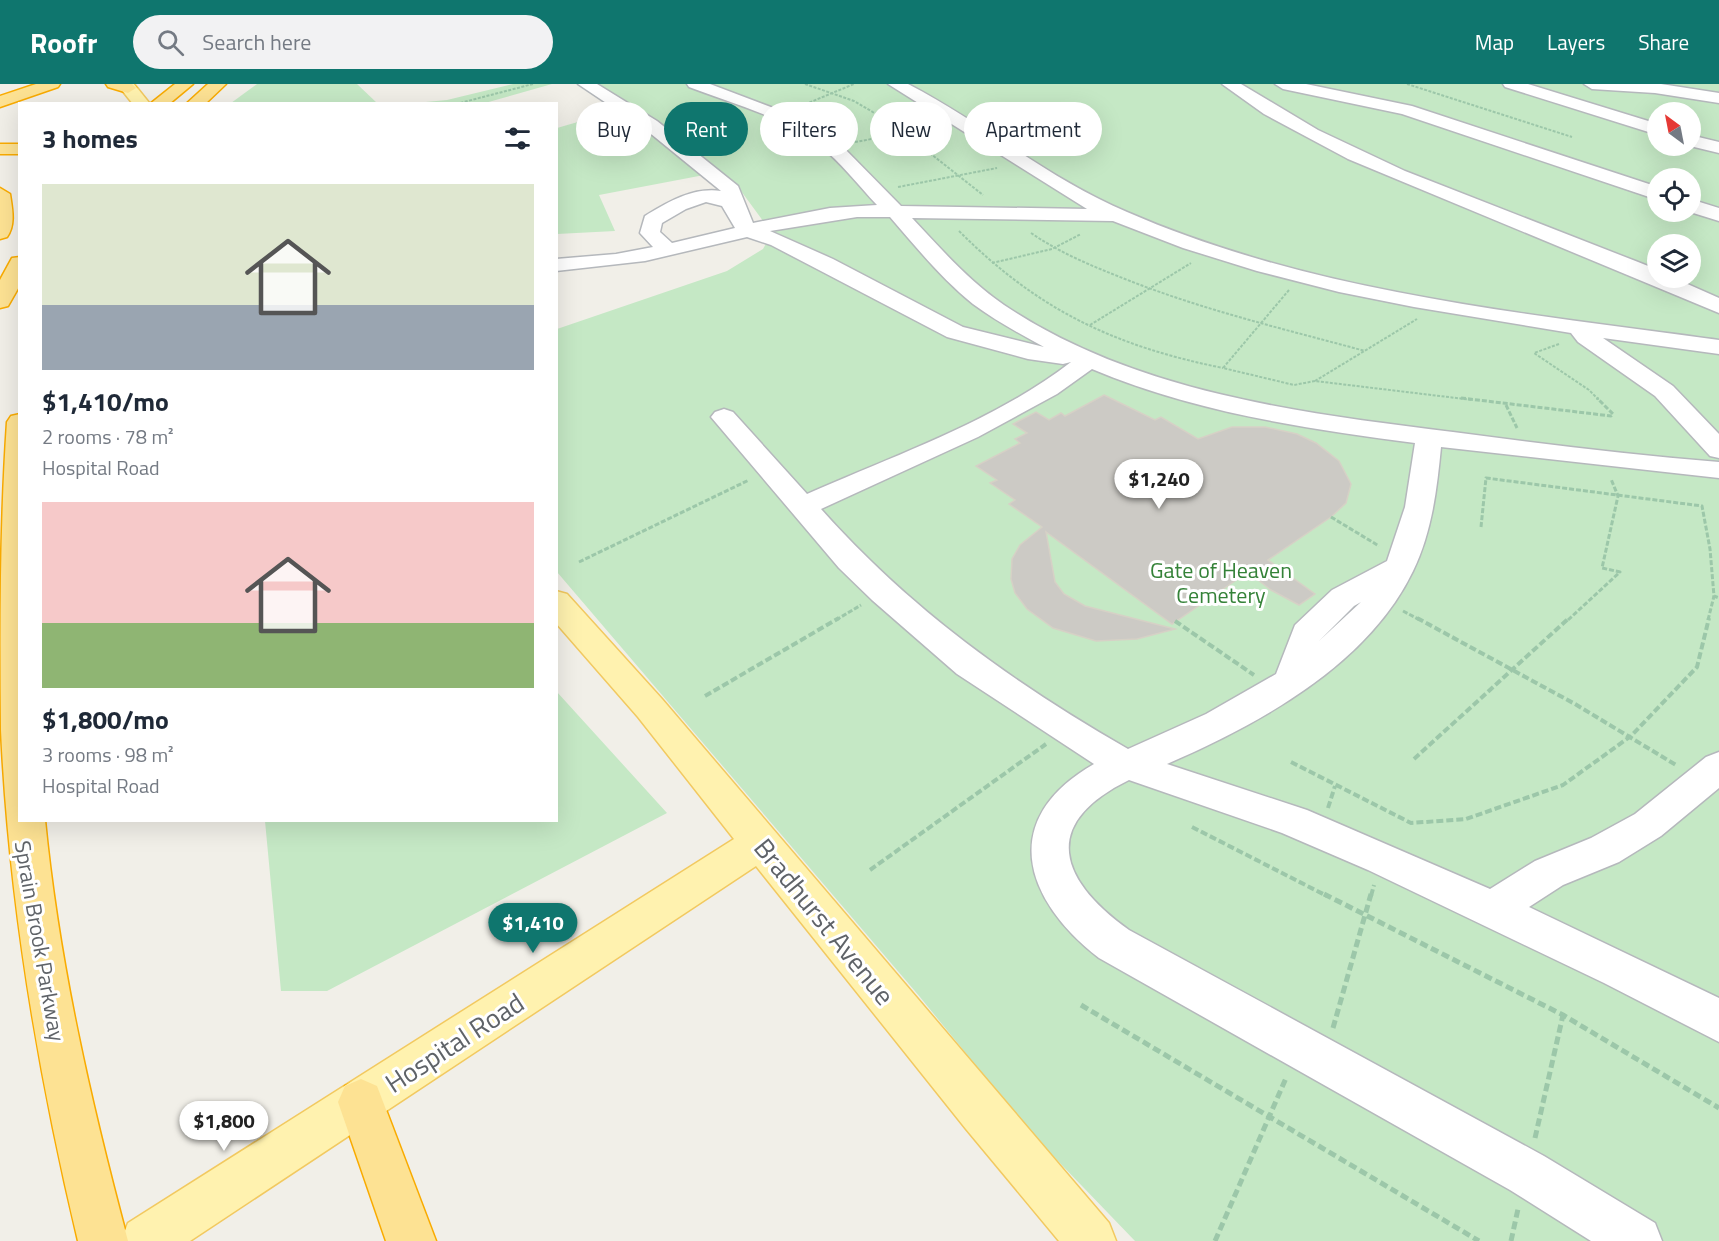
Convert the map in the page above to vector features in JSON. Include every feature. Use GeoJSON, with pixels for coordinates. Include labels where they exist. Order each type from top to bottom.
{"type":"FeatureCollection","features":[{"type":"Feature","properties":{"kind":"highway"},"geometry":{"type":"LineString","coordinates":[[0,98],[47,84]]}},
{"type":"Feature","properties":{"kind":"highway"},"geometry":{"type":"LineString","coordinates":[[0,102],[47,84]]}},
{"type":"Feature","properties":{"kind":"highway"},"geometry":{"type":"LineString","coordinates":[[196,102],[218,84]]}},
{"type":"Feature","properties":{"kind":"highway"},"geometry":{"type":"LineString","coordinates":[[155,102],[178,88]]}},
{"type":"Feature","properties":{"kind":"highway"},"geometry":{"type":"LineString","coordinates":[[160,102],[178,88]]}},
{"type":"Feature","properties":{"kind":"highway"},"geometry":{"type":"LineString","coordinates":[[0,149],[18,149]]}},
{"type":"Feature","properties":{"kind":"highway"},"geometry":{"type":"LineString","coordinates":[[0,194],[3,214],[0,233]]}},
{"type":"Feature","properties":{"kind":"highway"},"geometry":{"type":"LineString","coordinates":[[0,302],[18,267]]}},
{"type":"Feature","properties":{"kind":"highway","name":"Sprain Brook Parkway"},"geometry":{"type":"LineString","coordinates":[[18,438],[10,504],[6,600],[9,706],[18,804]]}},
{"type":"Feature","properties":{"kind":"highway","name":"Sprain Brook Parkway"},"geometry":{"type":"LineString","coordinates":[[20,822],[30,897],[49,1005],[103,1241]]}},
{"type":"Feature","properties":{"kind":"highway"},"geometry":{"type":"LineString","coordinates":[[349,1110],[411,1241]]}},
{"type":"Feature","properties":{"kind":"main road"},"geometry":{"type":"LineString","coordinates":[[124,86],[140,102]]}},
{"type":"Feature","properties":{"kind":"main road","name":"Bradhurst Avenue"},"geometry":{"type":"LineString","coordinates":[[558,604],[650,708],[982,1113],[1091,1241]]}},
{"type":"Feature","properties":{"kind":"main road","name":"Hospital Road"},"geometry":{"type":"LineString","coordinates":[[147,1241],[761,842]]}},
{"type":"Feature","properties":{"kind":"lane"},"geometry":{"type":"LineString","coordinates":[[586,84],[645,121],[721,181],[731,190],[743,220]]}},
{"type":"Feature","properties":{"kind":"lane"},"geometry":{"type":"LineString","coordinates":[[695,84],[760,108]]}},
{"type":"Feature","properties":{"kind":"lane"},"geometry":{"type":"LineString","coordinates":[[896,84],[963,122],[1064,189],[1117,215],[1211,250],[1300,277],[1438,306],[1582,331],[1719,347]]}},
{"type":"Feature","properties":{"kind":"lane"},"geometry":{"type":"LineString","coordinates":[[1230,84],[1308,130],[1388,170],[1579,246],[1719,306]]}},
{"type":"Feature","properties":{"kind":"lane"},"geometry":{"type":"LineString","coordinates":[[1283,84],[1406,110],[1647,190]]}},
{"type":"Feature","properties":{"kind":"lane"},"geometry":{"type":"LineString","coordinates":[[1367,84],[1406,110]]}},
{"type":"Feature","properties":{"kind":"lane"},"geometry":{"type":"LineString","coordinates":[[1511,84],[1647,127]]}},
{"type":"Feature","properties":{"kind":"lane"},"geometry":{"type":"LineString","coordinates":[[1592,84],[1655,88],[1719,98]]}},
{"type":"Feature","properties":{"kind":"lane"},"geometry":{"type":"LineString","coordinates":[[1701,143],[1719,148]]}},
{"type":"Feature","properties":{"kind":"lane"},"geometry":{"type":"LineString","coordinates":[[842,156],[965,287],[1014,322],[1088,360],[1162,385],[1245,405],[1429,438],[1719,470]]}},
{"type":"Feature","properties":{"kind":"lane"},"geometry":{"type":"LineString","coordinates":[[668,250],[650,233],[652,220],[684,201],[707,196],[724,200],[743,220],[778,241],[955,332],[1028,352],[1088,360]]}},
{"type":"Feature","properties":{"kind":"lane"},"geometry":{"type":"LineString","coordinates":[[1701,204],[1719,203]]}},
{"type":"Feature","properties":{"kind":"lane"},"geometry":{"type":"LineString","coordinates":[[1701,208],[1719,215]]}},
{"type":"Feature","properties":{"kind":"lane"},"geometry":{"type":"LineString","coordinates":[[558,265],[590,265],[668,250],[743,220],[811,217],[877,209],[896,212],[1117,215]]}},
{"type":"Feature","properties":{"kind":"lane"},"geometry":{"type":"LineString","coordinates":[[1582,331],[1664,391],[1700,426],[1719,450]]}},
{"type":"Feature","properties":{"kind":"lane"},"geometry":{"type":"LineString","coordinates":[[802,507],[990,423],[1067,377],[1088,360]]}},
{"type":"Feature","properties":{"kind":"lane"},"geometry":{"type":"LineString","coordinates":[[724,417],[850,561],[883,592],[969,665],[1066,730],[1124,764],[1294,821],[1382,858],[1619,969],[1719,1022]]}},
{"type":"Feature","properties":{"kind":"lane"},"geometry":{"type":"LineString","coordinates":[[1429,438],[1422,501],[1416,526],[1394,576],[1345,637],[1284,685],[1204,730],[1124,764],[1069,800],[1056,822],[1048,845],[1052,873],[1067,902],[1084,921],[1114,944],[1527,1173],[1637,1241]]}},
{"type":"Feature","properties":{"kind":"lane"},"geometry":{"type":"LineString","coordinates":[[1493,909],[1549,873],[1605,850],[1648,825],[1710,775]]}},
{"type":"Feature","properties":{"kind":"path"},"geometry":{"type":"LineString","coordinates":[[464,102],[533,84]]}},
{"type":"Feature","properties":{"kind":"path"},"geometry":{"type":"LineString","coordinates":[[805,84],[854,101],[870,111]]}},
{"type":"Feature","properties":{"kind":"path"},"geometry":{"type":"LineString","coordinates":[[810,102],[854,84]]}},
{"type":"Feature","properties":{"kind":"path"},"geometry":{"type":"LineString","coordinates":[[1407,84],[1572,137]]}},
{"type":"Feature","properties":{"kind":"path"},"geometry":{"type":"LineString","coordinates":[[952,124],[963,122]]}},
{"type":"Feature","properties":{"kind":"path"},"geometry":{"type":"LineString","coordinates":[[934,156],[1052,249],[1148,289],[1260,323],[1365,351]]}},
{"type":"Feature","properties":{"kind":"path"},"geometry":{"type":"LineString","coordinates":[[874,192],[1022,162]]}},
{"type":"Feature","properties":{"kind":"path"},"geometry":{"type":"LineString","coordinates":[[942,213],[991,263],[1035,296],[1089,326],[1167,355],[1294,385],[1315,381],[1611,416],[1613,414],[1589,390],[1534,353],[1582,331]]}},
{"type":"Feature","properties":{"kind":"path"},"geometry":{"type":"LineString","coordinates":[[991,263],[1052,249],[1117,215]]}},
{"type":"Feature","properties":{"kind":"path"},"geometry":{"type":"LineString","coordinates":[[1089,326],[1211,250]]}},
{"type":"Feature","properties":{"kind":"path"},"geometry":{"type":"LineString","coordinates":[[1223,368],[1300,277]]}},
{"type":"Feature","properties":{"kind":"path"},"geometry":{"type":"LineString","coordinates":[[1315,381],[1438,306]]}},
{"type":"Feature","properties":{"kind":"path"},"geometry":{"type":"LineString","coordinates":[[1414,759],[1620,572],[1602,568],[1618,496],[1603,459]]}},
{"type":"Feature","properties":{"kind":"path"},"geometry":{"type":"LineString","coordinates":[[579,562],[771,469]]}},
{"type":"Feature","properties":{"kind":"path"},"geometry":{"type":"LineString","coordinates":[[1291,762],[1411,823],[1466,819],[1563,785],[1631,736],[1697,667],[1716,597],[1702,506],[1486,478],[1481,527]]}},
{"type":"Feature","properties":{"kind":"path"},"geometry":{"type":"LineString","coordinates":[[1331,517],[1394,576],[1514,668],[1631,736],[1710,775]]}},
{"type":"Feature","properties":{"kind":"path"},"geometry":{"type":"LineString","coordinates":[[705,696],[883,592]]}},
{"type":"Feature","properties":{"kind":"path"},"geometry":{"type":"LineString","coordinates":[[1175,621],[1284,685]]}},
{"type":"Feature","properties":{"kind":"path"},"geometry":{"type":"LineString","coordinates":[[870,870],[1066,730]]}},
{"type":"Feature","properties":{"kind":"path"},"geometry":{"type":"LineString","coordinates":[[1192,827],[1563,1016],[1719,1108]]}},
{"type":"Feature","properties":{"kind":"path"},"geometry":{"type":"LineString","coordinates":[[1215,1241],[1270,1117],[1311,1053],[1366,914],[1382,858]]}},
{"type":"Feature","properties":{"kind":"path"},"geometry":{"type":"LineString","coordinates":[[1081,1005],[1479,1241]]}},
{"type":"Feature","properties":{"kind":"path"},"geometry":{"type":"LineString","coordinates":[[1511,1241],[1563,1016]]}},
{"type":"Feature","properties":{"kind":"green space"},"geometry":{"type":"Polygon","coordinates":[[[257,84],[357,84],[376,102],[232,102],[257,84]]]}},
{"type":"Feature","properties":{"kind":"green space"},"geometry":{"type":"Polygon","coordinates":[[[513,84],[552,84],[489,102],[426,102],[447,100],[513,84]]]}},
{"type":"Feature","properties":{"kind":"green space","name":"Gate of Heaven Cemetery"},"geometry":{"type":"Polygon","coordinates":[[[597,84],[1719,84],[1719,1241],[1135,1241],[1030,1132],[920,997],[558,573],[558,329],[727,271],[763,249],[772,233],[741,191],[720,172],[599,195],[615,231],[558,234],[558,128],[576,122],[576,156],[652,156],[652,102],[626,102],[597,84]]]}},
{"type":"Feature","properties":{"kind":"green space"},"geometry":{"type":"Polygon","coordinates":[[[558,693],[667,813],[327,991],[281,991],[265,822],[558,822],[558,693]]]}},
{"type":"Feature","properties":{"kind":"building"},"geometry":{"type":"Polygon","coordinates":[[[1104,395],[1155,420],[1161,417],[1198,439],[1232,427],[1265,427],[1297,434],[1316,443],[1339,461],[1351,484],[1346,503],[1331,517],[1268,560],[1315,594],[1299,605],[1271,590],[1248,572],[1172,624],[1046,532],[1055,582],[1064,594],[1085,606],[1175,629],[1137,639],[1096,641],[1053,628],[1027,609],[1015,593],[1011,579],[1012,559],[1020,545],[1042,527],[1009,504],[1015,500],[990,483],[997,480],[976,466],[1020,443],[1015,439],[1027,433],[1013,424],[1036,412],[1049,420],[1061,413],[1065,416],[1104,395]]]}}]}
